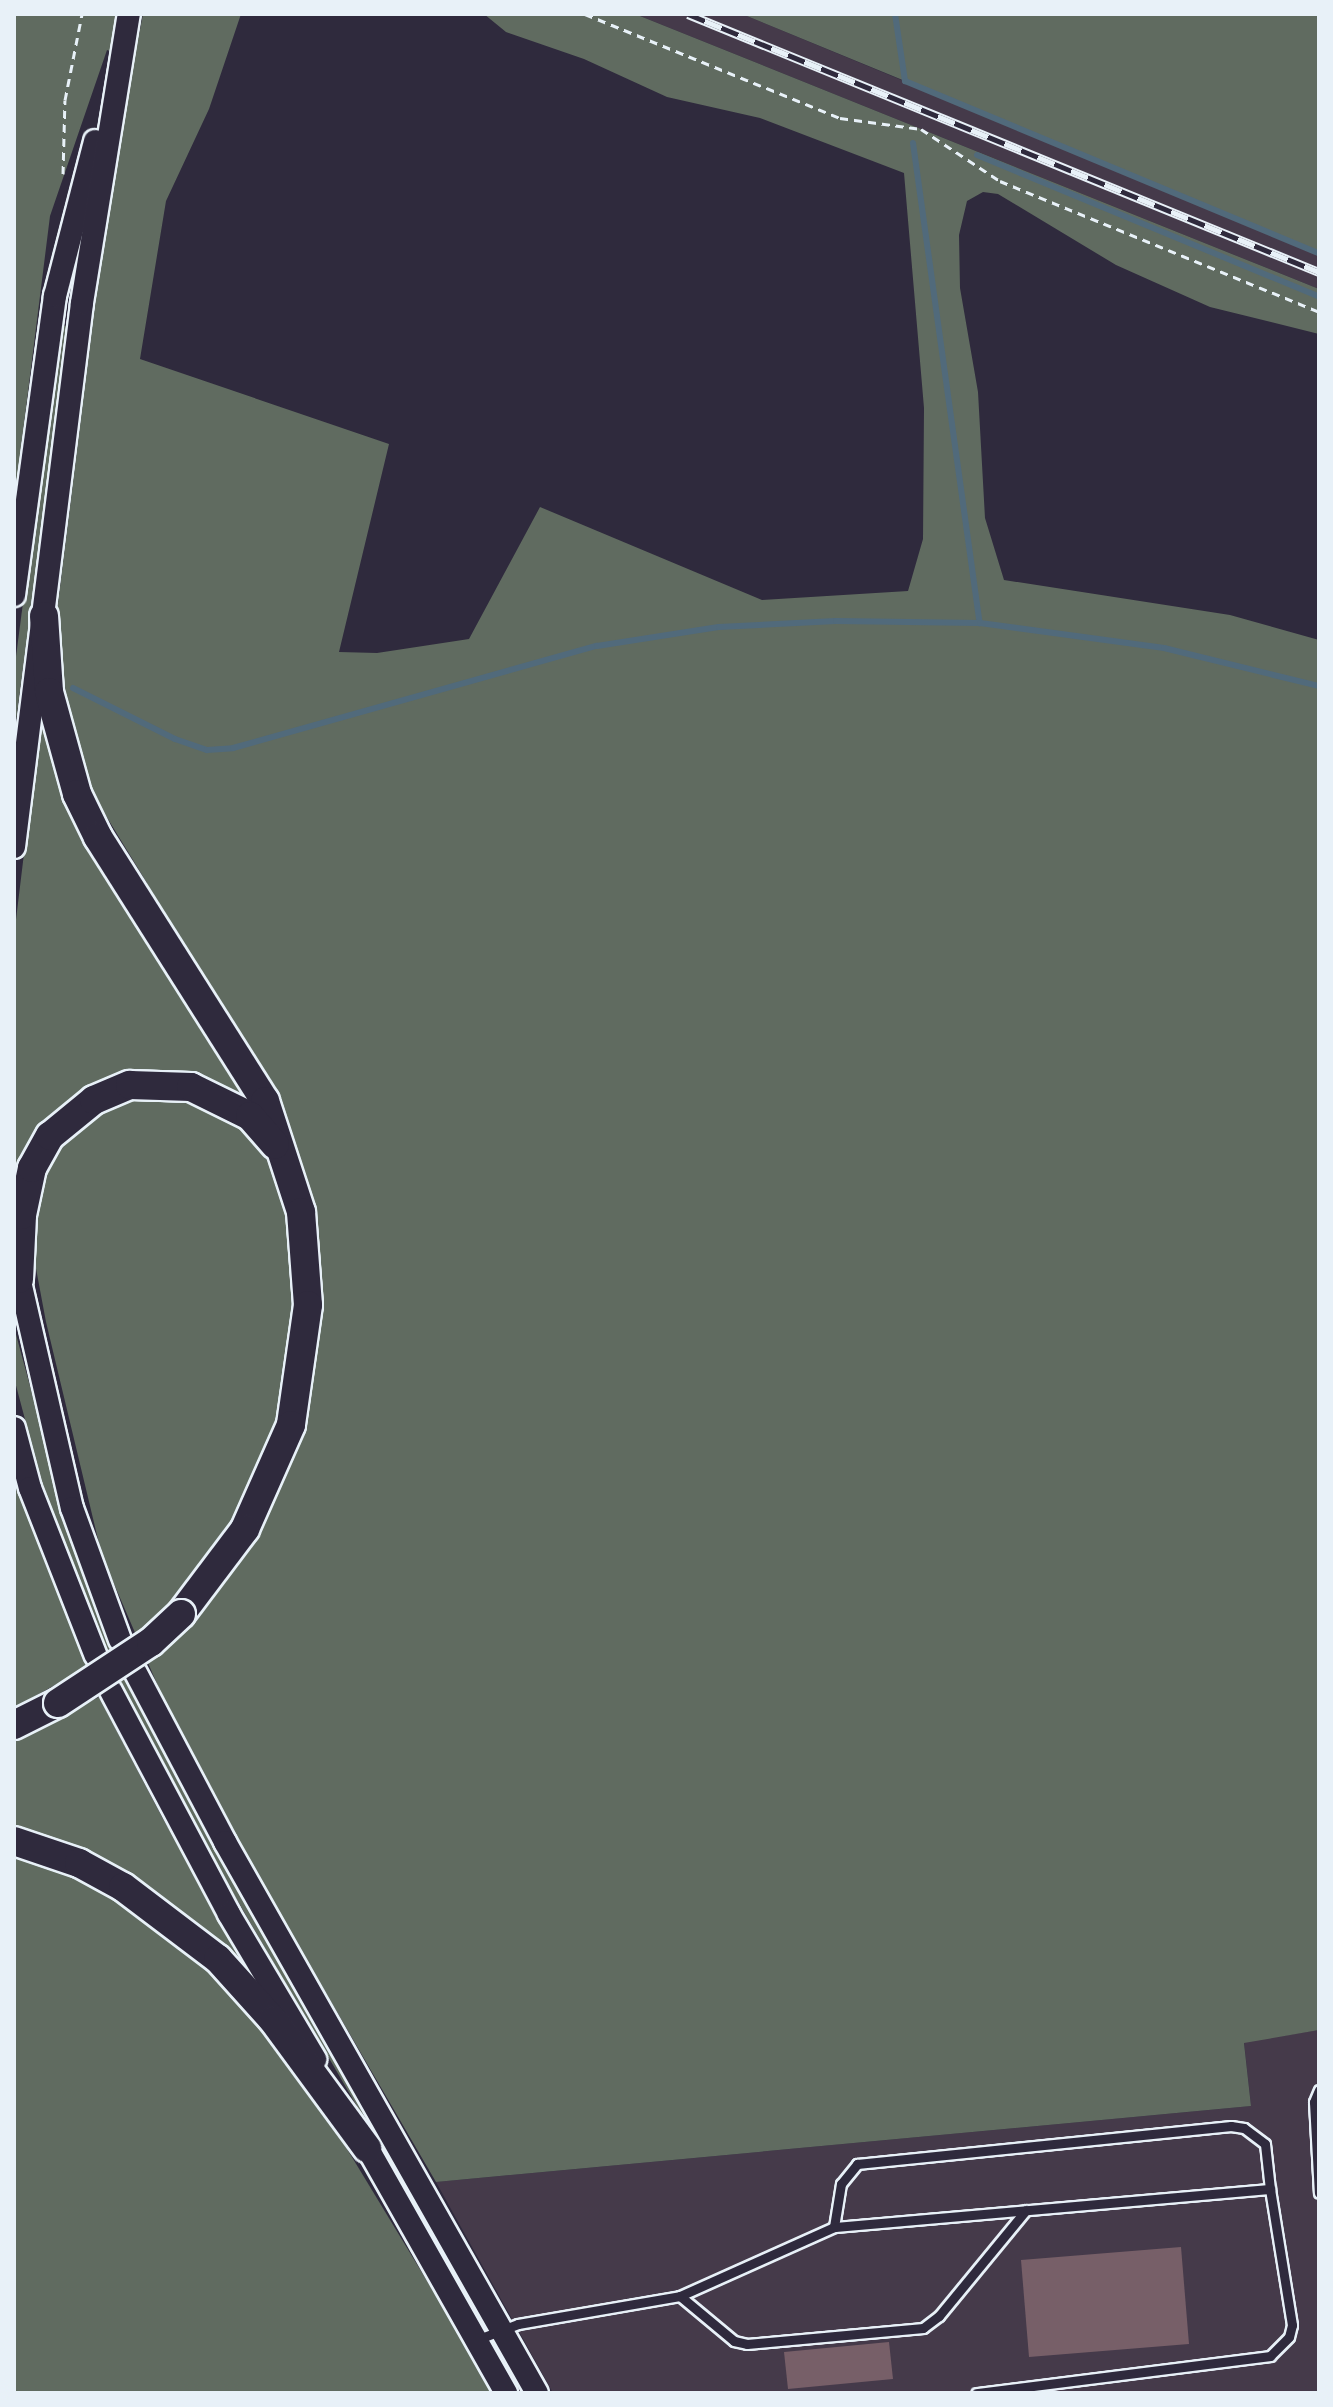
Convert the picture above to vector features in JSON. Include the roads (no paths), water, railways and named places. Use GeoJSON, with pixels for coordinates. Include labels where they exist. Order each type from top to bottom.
{"type":"FeatureCollection","features":[{"type":"Feature","properties":{"kind":"main road"},"geometry":{"type":"LineString","coordinates":[[14,1725],[58,1703],[151,1642],[181,1614],[245,1529],[291,1425],[308,1305],[301,1212],[282,1141],[241,1058],[134,896],[77,794],[49,692],[44,616]]}},
{"type":"Feature","properties":{"kind":"main road"},"geometry":{"type":"LineString","coordinates":[[19,1279],[25,1190],[39,1153],[68,1119],[112,1090],[172,1084],[213,1096],[264,1130],[290,1171]]}},
{"type":"Feature","properties":{"kind":"main road"},"geometry":{"type":"LineString","coordinates":[[14,1841],[79,1863],[123,1887],[218,1959],[273,2020],[367,2148]]}},
{"type":"Feature","properties":{"kind":"street"},"geometry":{"type":"LineString","coordinates":[[14,595],[55,296],[129,14]]}},
{"type":"Feature","properties":{"kind":"street"},"geometry":{"type":"LineString","coordinates":[[14,847],[80,318],[120,55]]}},
{"type":"Feature","properties":{"kind":"street"},"geometry":{"type":"LineString","coordinates":[[14,1247],[72,1508],[120,1640]]}},
{"type":"Feature","properties":{"kind":"street"},"geometry":{"type":"LineString","coordinates":[[14,1428],[30,1488],[96,1656]]}},
{"type":"Feature","properties":{"kind":"street"},"geometry":{"type":"LineString","coordinates":[[136,1673],[275,1931],[503,2328],[537,2393]]}},
{"type":"Feature","properties":{"kind":"street"},"geometry":{"type":"LineString","coordinates":[[111,1691],[229,1914],[506,2393]]}},
{"type":"Feature","properties":{"kind":"lane"},"geometry":{"type":"LineString","coordinates":[[1319,2090],[1314,2102],[1319,2193]]}},
{"type":"Feature","properties":{"kind":"lane"},"geometry":{"type":"LineString","coordinates":[[834,2227],[841,2184],[857,2164],[1231,2126],[1244,2128],[1265,2144],[1292,2325],[1289,2337],[1270,2356],[976,2393]]}},
{"type":"Feature","properties":{"kind":"lane"},"geometry":{"type":"LineString","coordinates":[[476,2340],[503,2328],[680,2296],[834,2227],[1270,2189]]}},
{"type":"Feature","properties":{"kind":"lane"},"geometry":{"type":"LineString","coordinates":[[680,2296],[734,2341],[747,2344],[923,2328],[939,2316],[1026,2210]]}},
{"type":"Feature","properties":{"kind":"waterway"},"geometry":{"type":"LineString","coordinates":[[895,14],[905,81],[1319,253]]}},
{"type":"Feature","properties":{"kind":"waterway"},"geometry":{"type":"LineString","coordinates":[[913,143],[980,623]]}},
{"type":"Feature","properties":{"kind":"waterway"},"geometry":{"type":"LineString","coordinates":[[977,155],[1319,297]]}},
{"type":"Feature","properties":{"kind":"waterway"},"geometry":{"type":"LineString","coordinates":[[73,688],[175,739],[207,750],[233,748],[597,646],[719,627],[836,621],[980,623],[1164,648],[1319,686]]}},
{"type":"Feature","properties":{"kind":"railway"},"geometry":{"type":"LineString","coordinates":[[688,14],[1319,272]]}}]}
